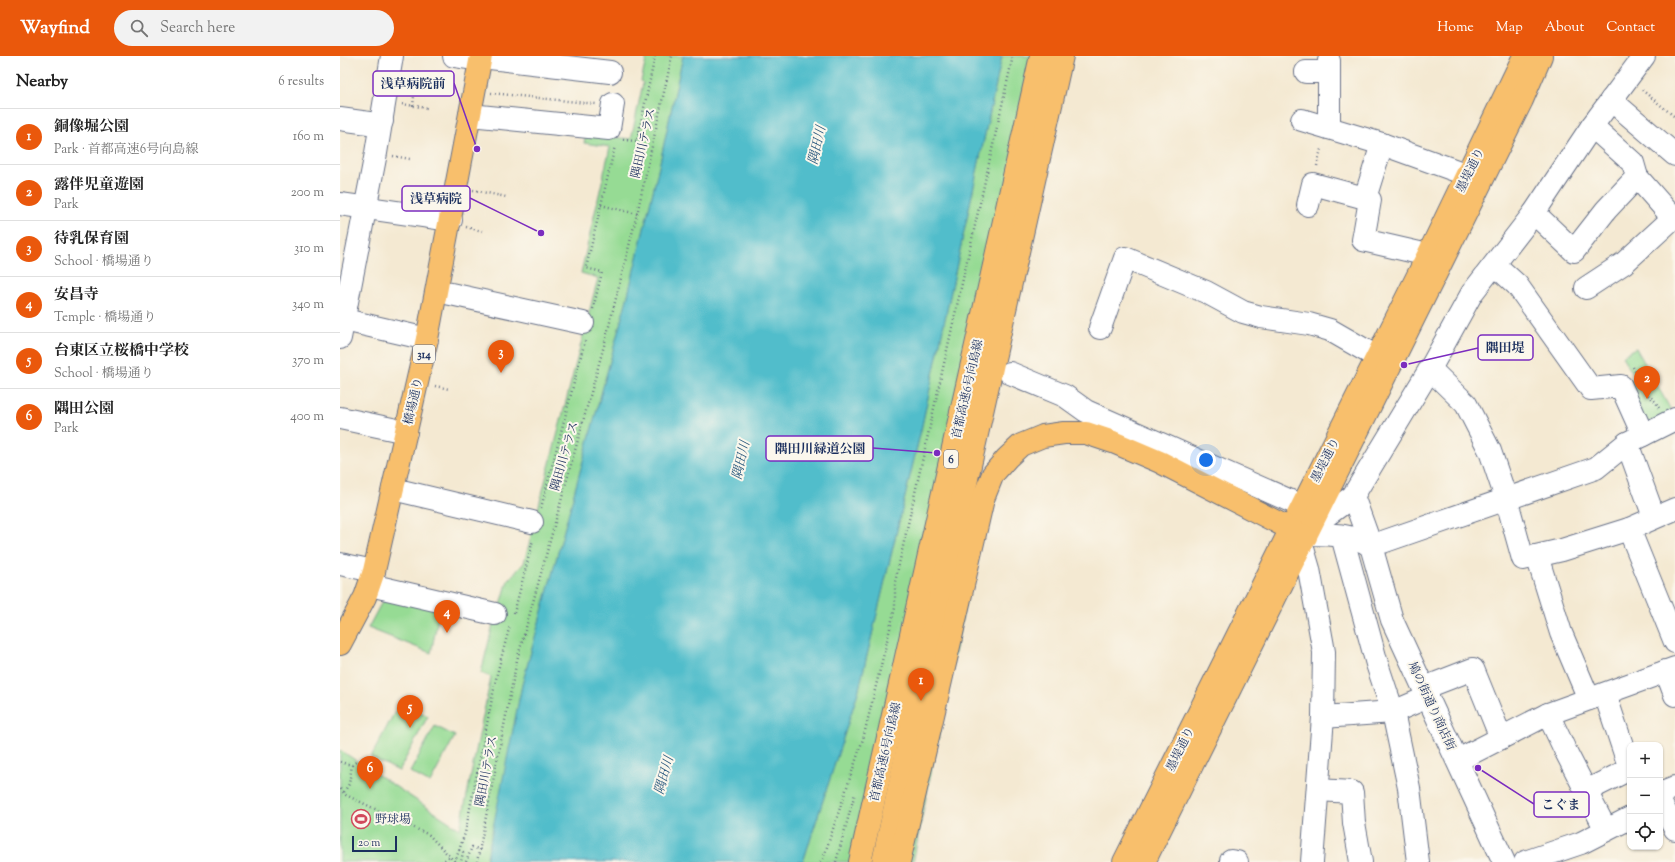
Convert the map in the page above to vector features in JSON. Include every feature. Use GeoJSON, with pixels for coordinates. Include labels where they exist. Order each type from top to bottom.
{"type":"FeatureCollection","features":[{"type":"Feature","properties":{"kind":"main road"},"geometry":{"type":"LineString","coordinates":[[1023,138],[1022,101],[1031,56]]}},
{"type":"Feature","properties":{"kind":"main road","name":"首都高速6号向島線"},"geometry":{"type":"LineString","coordinates":[[860,862],[1041,56]]}},
{"type":"Feature","properties":{"kind":"main road","name":"首都高速6号向島線"},"geometry":{"type":"LineString","coordinates":[[883,862],[937,613],[1062,56]]}},
{"type":"Feature","properties":{"kind":"main road","name":"墨堤通り"},"geometry":{"type":"LineString","coordinates":[[1144,862],[1299,532],[1302,506],[1468,175],[1524,56]]}},
{"type":"Feature","properties":{"kind":"main road","name":"墨堤通り"},"geometry":{"type":"LineString","coordinates":[[1124,862],[1299,532],[1522,100],[1541,56]]}},
{"type":"Feature","properties":{"kind":"main road","name":"橋場通り"},"geometry":{"type":"LineString","coordinates":[[340,644],[372,578],[437,291],[457,224],[470,115],[481,58]]}},
{"type":"Feature","properties":{"kind":"main road"},"geometry":{"type":"LineString","coordinates":[[848,862],[879,721],[936,496],[966,391]]}},
{"type":"Feature","properties":{"kind":"main road"},"geometry":{"type":"LineString","coordinates":[[900,862],[983,499],[993,474],[1021,445],[1043,436],[1064,433],[1086,433],[1113,442],[1160,462],[1299,532]]}},
{"type":"Feature","properties":{"kind":"street"},"geometry":{"type":"LineString","coordinates":[[392,56],[366,208],[341,326],[427,339]]}},
{"type":"Feature","properties":{"kind":"street"},"geometry":{"type":"LineString","coordinates":[[454,56],[610,72]]}},
{"type":"Feature","properties":{"kind":"street"},"geometry":{"type":"LineString","coordinates":[[1299,532],[1353,496],[1430,369],[1472,293],[1534,213],[1592,126],[1644,56]]}},
{"type":"Feature","properties":{"kind":"street"},"geometry":{"type":"LineString","coordinates":[[1306,72],[1329,66],[1329,128]]}},
{"type":"Feature","properties":{"kind":"street"},"geometry":{"type":"LineString","coordinates":[[1611,100],[1675,155]]}},
{"type":"Feature","properties":{"kind":"street"},"geometry":{"type":"LineString","coordinates":[[470,115],[609,129],[605,104]]}},
{"type":"Feature","properties":{"kind":"street"},"geometry":{"type":"LineString","coordinates":[[340,119],[376,124],[383,111]]}},
{"type":"Feature","properties":{"kind":"street"},"geometry":{"type":"LineString","coordinates":[[1302,120],[1382,144],[1468,175]]}},
{"type":"Feature","properties":{"kind":"street"},"geometry":{"type":"LineString","coordinates":[[1586,288],[1624,263],[1673,218],[1637,177],[1633,163],[1592,126]]}},
{"type":"Feature","properties":{"kind":"street"},"geometry":{"type":"LineString","coordinates":[[1365,198],[1382,144]]}},
{"type":"Feature","properties":{"kind":"street"},"geometry":{"type":"LineString","coordinates":[[1534,213],[1574,251],[1606,210],[1637,177]]}},
{"type":"Feature","properties":{"kind":"street"},"geometry":{"type":"LineString","coordinates":[[1308,205],[1313,184],[1370,200],[1363,240],[1428,255]]}},
{"type":"Feature","properties":{"kind":"street"},"geometry":{"type":"LineString","coordinates":[[340,204],[457,224]]}},
{"type":"Feature","properties":{"kind":"street"},"geometry":{"type":"LineString","coordinates":[[1100,328],[1125,258],[1206,292],[1243,312],[1268,318],[1309,324],[1330,330],[1377,358]]}},
{"type":"Feature","properties":{"kind":"street"},"geometry":{"type":"LineString","coordinates":[[1495,264],[1517,285],[1591,390],[1620,386],[1635,439],[1654,517]]}},
{"type":"Feature","properties":{"kind":"street"},"geometry":{"type":"LineString","coordinates":[[437,291],[587,324]]}},
{"type":"Feature","properties":{"kind":"street"},"geometry":{"type":"LineString","coordinates":[[1430,369],[1466,404],[1490,451],[1506,498],[1523,559],[1562,550],[1629,529],[1675,509]]}},
{"type":"Feature","properties":{"kind":"street"},"geometry":{"type":"LineString","coordinates":[[1010,373],[1065,396],[1086,411],[1302,506]]}},
{"type":"Feature","properties":{"kind":"street"},"geometry":{"type":"LineString","coordinates":[[1299,532],[1351,536],[1372,546],[1506,498],[1596,468],[1668,415]]}},
{"type":"Feature","properties":{"kind":"street"},"geometry":{"type":"LineString","coordinates":[[340,418],[406,432]]}},
{"type":"Feature","properties":{"kind":"street"},"geometry":{"type":"LineString","coordinates":[[393,488],[499,509],[535,523]]}},
{"type":"Feature","properties":{"kind":"street","name":"鳩の街通り商店街"},"geometry":{"type":"LineString","coordinates":[[1353,496],[1372,546],[1392,620],[1504,862]]}},
{"type":"Feature","properties":{"kind":"street"},"geometry":{"type":"LineString","coordinates":[[1629,529],[1675,642]]}},
{"type":"Feature","properties":{"kind":"street"},"geometry":{"type":"LineString","coordinates":[[1299,532],[1309,569],[1324,652],[1323,717],[1312,862]]}},
{"type":"Feature","properties":{"kind":"street"},"geometry":{"type":"LineString","coordinates":[[1342,536],[1377,664],[1393,712],[1409,788],[1418,862]]}},
{"type":"Feature","properties":{"kind":"street"},"geometry":{"type":"LineString","coordinates":[[1537,556],[1561,633],[1597,697],[1630,769],[1586,791]]}},
{"type":"Feature","properties":{"kind":"street"},"geometry":{"type":"LineString","coordinates":[[340,564],[372,578],[495,614]]}},
{"type":"Feature","properties":{"kind":"street"},"geometry":{"type":"LineString","coordinates":[[1323,717],[1393,712],[1473,669],[1500,738]]}},
{"type":"Feature","properties":{"kind":"street"},"geometry":{"type":"LineString","coordinates":[[1458,760],[1548,714],[1671,669],[1675,695]]}},
{"type":"Feature","properties":{"kind":"street"},"geometry":{"type":"LineString","coordinates":[[1548,714],[1606,830]]}},
{"type":"Feature","properties":{"kind":"street"},"geometry":{"type":"LineString","coordinates":[[1663,795],[1665,791],[1675,787]]}},
{"type":"Feature","properties":{"kind":"street"},"geometry":{"type":"LineString","coordinates":[[1318,790],[1352,792],[1354,823],[1361,862]]}},
{"type":"Feature","properties":{"kind":"street"},"geometry":{"type":"LineString","coordinates":[[1663,807],[1675,829]]}},
{"type":"Feature","properties":{"kind":"street"},"geometry":{"type":"LineString","coordinates":[[1534,860],[1581,843],[1627,820]]}},
{"type":"Feature","properties":{"kind":"path","name":"隅田川テラス"},"geometry":{"type":"LineString","coordinates":[[477,862],[481,850],[516,660],[605,342],[637,214],[672,56]]}},
{"type":"Feature","properties":{"kind":"path"},"geometry":{"type":"LineString","coordinates":[[820,862],[823,859],[863,739],[895,608],[895,582],[1013,56]]}},
{"type":"Feature","properties":{"kind":"path"},"geometry":{"type":"LineString","coordinates":[[1628,78],[1675,117]]}},
{"type":"Feature","properties":{"kind":"path"},"geometry":{"type":"LineString","coordinates":[[413,106],[415,86]]}},
{"type":"Feature","properties":{"kind":"path"},"geometry":{"type":"LineString","coordinates":[[489,93],[605,104]]}},
{"type":"Feature","properties":{"kind":"path"},"geometry":{"type":"LineString","coordinates":[[383,111],[413,106],[427,108]]}},
{"type":"Feature","properties":{"kind":"path"},"geometry":{"type":"LineString","coordinates":[[340,789],[429,835],[455,862],[465,833],[497,674],[535,523],[602,272],[586,268],[615,144]]}},
{"type":"Feature","properties":{"kind":"path"},"geometry":{"type":"LineString","coordinates":[[470,189],[506,197]]}},
{"type":"Feature","properties":{"kind":"path"},"geometry":{"type":"LineString","coordinates":[[601,205],[637,214]]}},
{"type":"Feature","properties":{"kind":"path"},"geometry":{"type":"LineString","coordinates":[[457,224],[482,231]]}},
{"type":"Feature","properties":{"kind":"path"},"geometry":{"type":"LineString","coordinates":[[1633,367],[1648,394],[1668,415]]}},
{"type":"Feature","properties":{"kind":"path"},"geometry":{"type":"LineString","coordinates":[[430,385],[449,390]]}},
{"type":"Feature","properties":{"kind":"path"},"geometry":{"type":"LineString","coordinates":[[344,792],[349,784],[352,765],[357,761]]}},
{"type":"Feature","properties":{"kind":"path"},"geometry":{"type":"LineString","coordinates":[[340,762],[352,765]]}},
{"type":"Feature","properties":{"kind":"path"},"geometry":{"type":"LineString","coordinates":[[466,862],[472,847],[481,850]]}},
{"type":"Feature","properties":{"kind":"path"},"geometry":{"type":"LineString","coordinates":[[459,850],[463,852],[461,862]]}},
{"type":"Feature","properties":{"kind":"path"},"geometry":{"type":"LineString","coordinates":[[441,862],[450,857]]}},
{"type":"Feature","properties":{"kind":"green space"},"geometry":{"type":"Polygon","coordinates":[[[647,56],[683,56],[659,167],[627,299],[522,685],[486,862],[340,862],[340,750],[460,829],[491,677],[481,673],[494,620],[500,608],[508,580],[524,563],[598,278],[581,273],[610,147],[584,143],[586,134],[631,139],[647,56]]]}},
{"type":"Feature","properties":{"kind":"green space"},"geometry":{"type":"Polygon","coordinates":[[[1002,56],[1049,56],[953,477],[989,484],[913,862],[803,862],[859,689],[921,430],[1002,56]]]}},
{"type":"Feature","properties":{"kind":"green space"},"geometry":{"type":"Polygon","coordinates":[[[1636,348],[1672,412],[1645,425],[1625,385],[1635,378],[1622,356],[1636,348]]]}},
{"type":"Feature","properties":{"kind":"green space"},"geometry":{"type":"Polygon","coordinates":[[[385,596],[440,608],[431,653],[368,628],[385,596]]]}},
{"type":"Feature","properties":{"kind":"green space"},"geometry":{"type":"Polygon","coordinates":[[[400,702],[428,716],[399,771],[371,757],[400,702]]]}},
{"type":"Feature","properties":{"kind":"green space"},"geometry":{"type":"Polygon","coordinates":[[[435,726],[455,736],[430,783],[410,772],[435,726]]]}},
{"type":"Feature","properties":{"kind":"water","name":"隅田川"},"geometry":{"type":"Polygon","coordinates":[[[683,56],[1002,56],[921,430],[859,689],[803,862],[486,862],[522,685],[627,299],[659,167],[683,56]]]}},
{"type":"Feature","properties":{"kind":"place","name":"浅草病院前"},"geometry":{"type":"Point","coordinates":[477,149]}},
{"type":"Feature","properties":{"kind":"place","name":"浅草病院"},"geometry":{"type":"Point","coordinates":[541,233]}},
{"type":"Feature","properties":{"kind":"place","name":"隅田堤"},"geometry":{"type":"Point","coordinates":[1404,365]}},
{"type":"Feature","properties":{"kind":"place","name":"待乳保育園"},"geometry":{"type":"Point","coordinates":[501,373]}},
{"type":"Feature","properties":{"kind":"place","name":"露伴児童遊園"},"geometry":{"type":"Point","coordinates":[1647,399]}},
{"type":"Feature","properties":{"kind":"place","name":"隅田川緑道公園"},"geometry":{"type":"Point","coordinates":[937,453]}},
{"type":"Feature","properties":{"kind":"place","name":"安昌寺"},"geometry":{"type":"Point","coordinates":[447,633]}},
{"type":"Feature","properties":{"kind":"place","name":"銅像堀公園"},"geometry":{"type":"Point","coordinates":[921,701]}},
{"type":"Feature","properties":{"kind":"place","name":"台東区立桜橋中学校"},"geometry":{"type":"Point","coordinates":[410,728]}},
{"type":"Feature","properties":{"kind":"place","name":"こぐま"},"geometry":{"type":"Point","coordinates":[1478,768]}},
{"type":"Feature","properties":{"kind":"place","name":"隅田公園"},"geometry":{"type":"Point","coordinates":[370,789]}},
{"type":"Feature","properties":{"kind":"place","name":"野球場"},"geometry":{"type":"Point","coordinates":[361,819]}}]}
